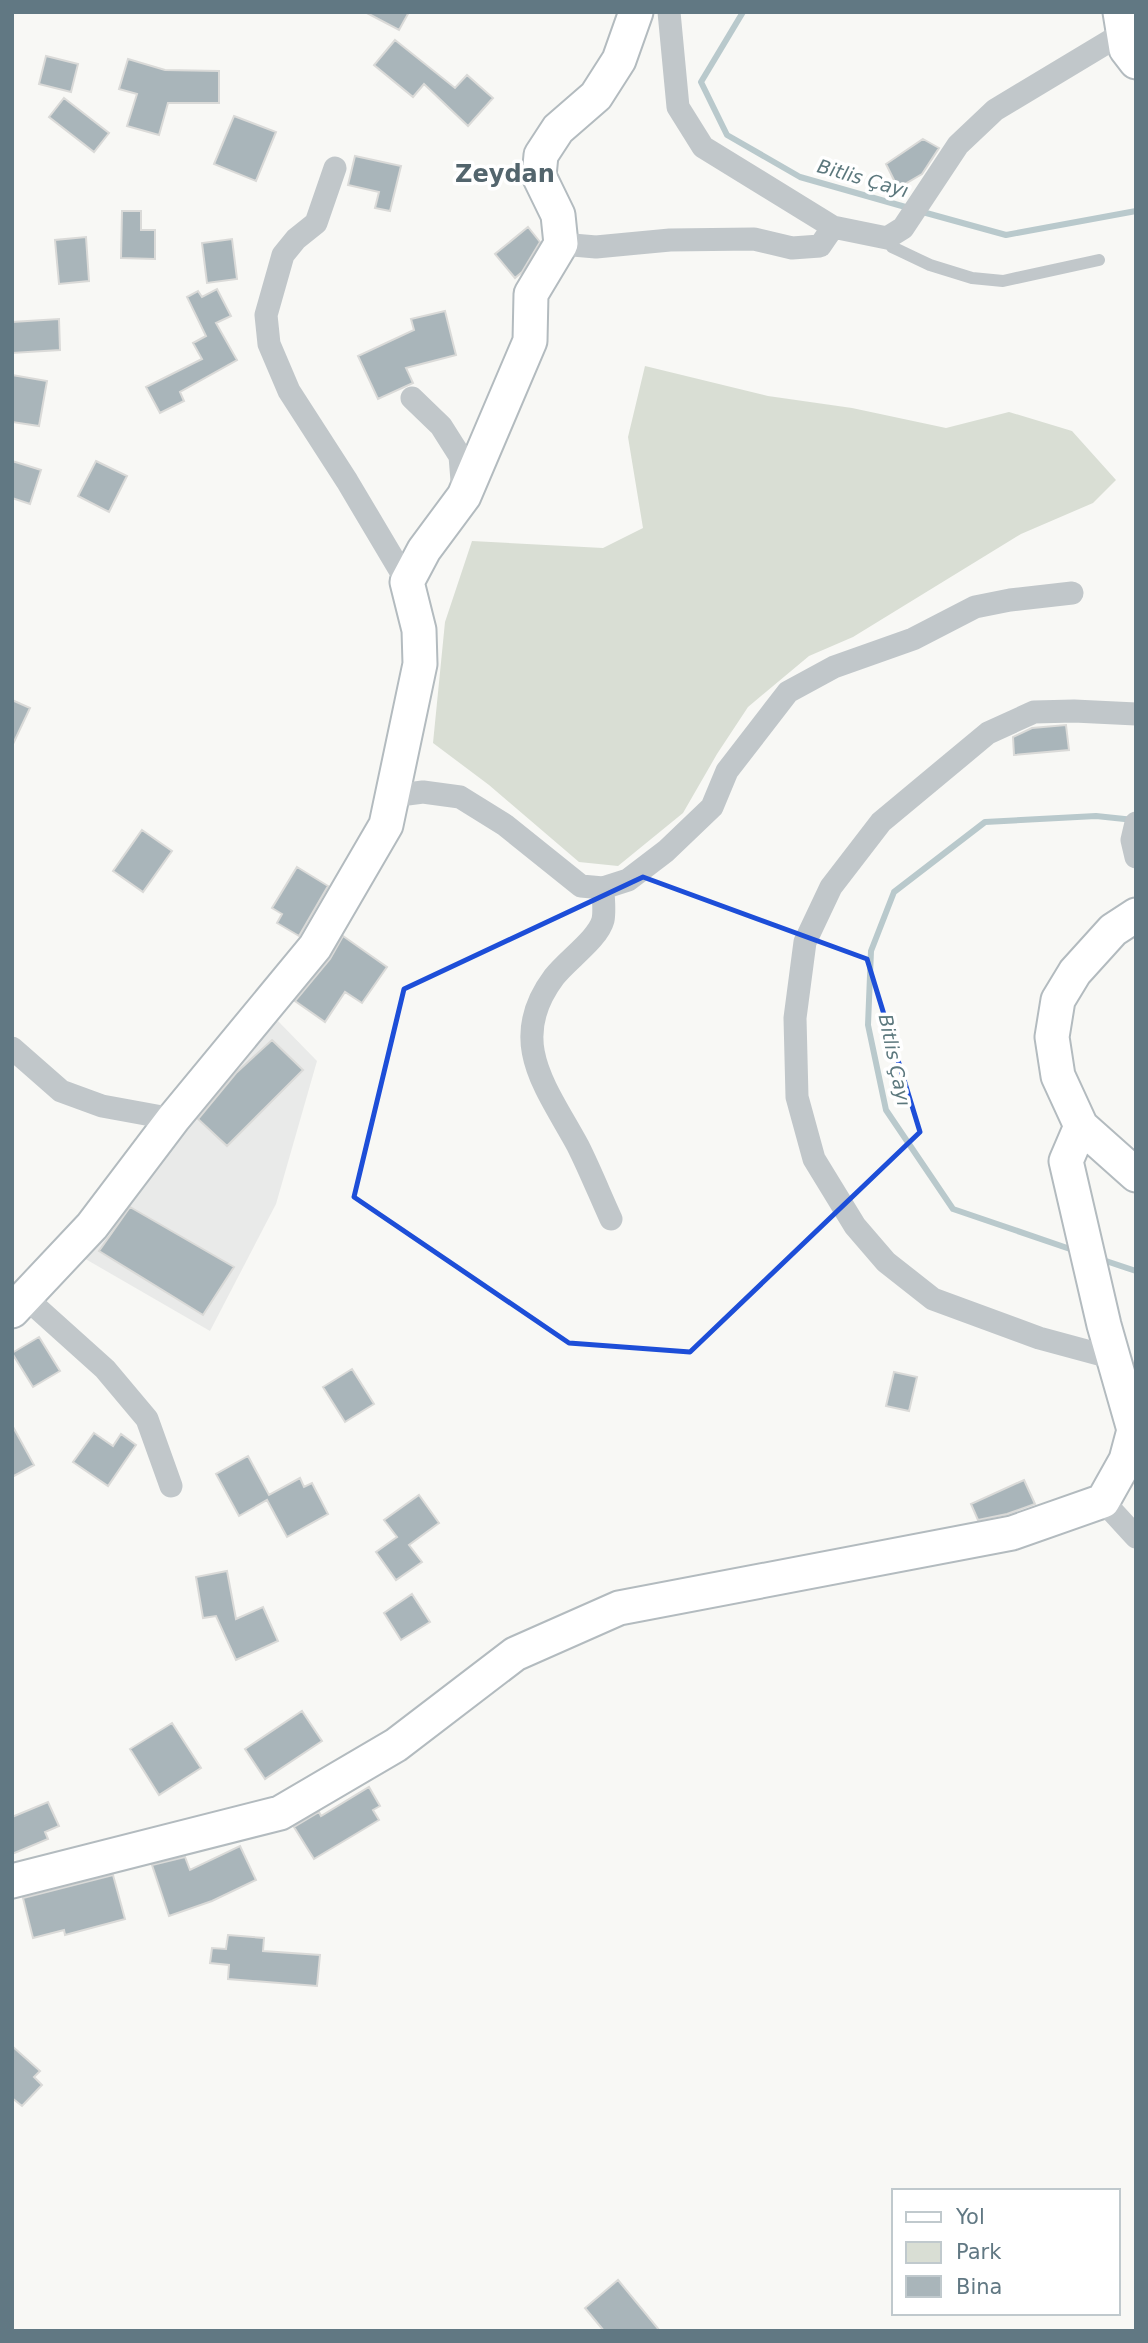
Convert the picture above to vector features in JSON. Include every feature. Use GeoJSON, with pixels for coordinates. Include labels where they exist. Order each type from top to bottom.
{"type":"FeatureCollection","features":[{"type":"Feature","properties":{"kind":"main road"},"geometry":{"type":"LineString","coordinates":[[19,1304],[92,1226],[173,1119],[315,947],[386,825],[420,664],[419,630],[407,582],[424,550],[464,496],[530,341],[531,294],[561,244],[558,215],[539,176],[541,155],[558,129],[596,96],[619,60],[636,12]]}},
{"type":"Feature","properties":{"kind":"main road"},"geometry":{"type":"LineString","coordinates":[[1136,915],[1113,930],[1075,972],[1058,1000],[1052,1037],[1058,1076],[1081,1126],[1136,1175]]}},
{"type":"Feature","properties":{"kind":"main road"},"geometry":{"type":"LineString","coordinates":[[12,1881],[280,1813],[396,1745],[515,1654],[619,1608],[1012,1533],[1103,1501],[1126,1460],[1134,1430],[1104,1325],[1066,1161],[1081,1126]]}},
{"type":"Feature","properties":{"kind":"street"},"geometry":{"type":"LineString","coordinates":[[669,12],[678,107],[703,147],[832,227],[895,233],[958,145],[995,110],[1128,33]]}},
{"type":"Feature","properties":{"kind":"street"},"geometry":{"type":"LineString","coordinates":[[335,168],[316,223],[296,239],[284,255],[266,315],[269,344],[289,391],[407,582]]}},
{"type":"Feature","properties":{"kind":"street"},"geometry":{"type":"LineString","coordinates":[[561,244],[596,247],[670,240],[754,239],[792,248],[820,246],[832,227]]}},
{"type":"Feature","properties":{"kind":"street"},"geometry":{"type":"LineString","coordinates":[[412,398],[441,426],[460,456],[464,496]]}},
{"type":"Feature","properties":{"kind":"street"},"geometry":{"type":"LineString","coordinates":[[392,796],[423,792],[460,797],[505,825],[581,886],[603,888],[628,880],[657,859],[712,807],[727,771],[788,692],[834,667],[913,639],[975,607],[1072,593]]}},
{"type":"Feature","properties":{"kind":"street"},"geometry":{"type":"LineString","coordinates":[[1113,1358],[1039,1338],[933,1299],[886,1262],[855,1226],[814,1159],[797,1097],[795,1018],[805,942],[831,887],[881,822],[988,733],[1034,712],[1136,714]]}},
{"type":"Feature","properties":{"kind":"street"},"geometry":{"type":"LineString","coordinates":[[603,888],[603,921],[554,977],[533,1014],[531,1036],[539,1077],[579,1149],[611,1219]]}},
{"type":"Feature","properties":{"kind":"street"},"geometry":{"type":"LineString","coordinates":[[12,1048],[61,1091],[102,1107],[173,1119]]}},
{"type":"Feature","properties":{"kind":"street"},"geometry":{"type":"LineString","coordinates":[[19,1304],[105,1369],[147,1419],[171,1486]]}},
{"type":"Feature","properties":{"kind":"street"},"geometry":{"type":"LineString","coordinates":[[1103,1501],[1136,1537]]}},
{"type":"Feature","properties":{"kind":"lane"},"geometry":{"type":"LineString","coordinates":[[895,233],[892,247],[930,265],[972,278],[1003,281],[1100,260]]}},
{"type":"Feature","properties":{"kind":"highlighted area"},"geometry":{"type":"Polygon","coordinates":[[[643,877],[867,959],[920,1132],[690,1352],[569,1343],[354,1197],[404,989],[643,877]]]}},
{"type":"Feature","properties":{"kind":"shaded area"},"geometry":{"type":"Polygon","coordinates":[[[278,1021],[317,1061],[276,1204],[210,1331],[82,1257],[188,1115],[278,1021]]]}},
{"type":"Feature","properties":{"kind":"green space"},"geometry":{"type":"Polygon","coordinates":[[[645,366],[768,396],[852,408],[946,428],[1009,412],[1072,431],[1116,480],[1093,503],[1021,534],[853,637],[809,656],[748,707],[683,813],[618,866],[579,862],[489,785],[433,743],[445,622],[472,541],[603,548],[643,528],[628,437],[645,366]]]}},
{"type":"Feature","properties":{"kind":"building"},"geometry":{"type":"Polygon","coordinates":[[[365,12],[409,12],[399,30],[365,12]]]}},
{"type":"Feature","properties":{"kind":"building"},"geometry":{"type":"Polygon","coordinates":[[[395,40],[455,88],[467,75],[493,98],[468,126],[424,84],[413,97],[374,65],[395,40]]]}},
{"type":"Feature","properties":{"kind":"building"},"geometry":{"type":"Polygon","coordinates":[[[46,56],[78,64],[71,92],[39,84],[46,56]]]}},
{"type":"Feature","properties":{"kind":"building"},"geometry":{"type":"Polygon","coordinates":[[[128,59],[165,70],[219,71],[219,103],[168,103],[159,135],[127,126],[137,94],[119,89],[128,59]]]}},
{"type":"Feature","properties":{"kind":"building"},"geometry":{"type":"Polygon","coordinates":[[[64,98],[109,133],[94,152],[49,117],[64,98]]]}},
{"type":"Feature","properties":{"kind":"building"},"geometry":{"type":"Polygon","coordinates":[[[234,116],[276,132],[256,181],[214,164],[234,116]]]}},
{"type":"Feature","properties":{"kind":"building"},"geometry":{"type":"Polygon","coordinates":[[[923,139],[939,148],[922,174],[898,188],[886,164],[923,139]]]}},
{"type":"Feature","properties":{"kind":"building"},"geometry":{"type":"Polygon","coordinates":[[[355,156],[401,166],[390,211],[375,208],[379,192],[348,185],[355,156]]]}},
{"type":"Feature","properties":{"kind":"building"},"geometry":{"type":"Polygon","coordinates":[[[122,211],[141,211],[141,230],[155,230],[155,259],[121,258],[122,211]]]}},
{"type":"Feature","properties":{"kind":"building"},"geometry":{"type":"Polygon","coordinates":[[[528,227],[540,242],[522,272],[515,278],[495,254],[528,227]]]}},
{"type":"Feature","properties":{"kind":"building"},"geometry":{"type":"Polygon","coordinates":[[[86,237],[89,281],[59,284],[55,240],[86,237]]]}},
{"type":"Feature","properties":{"kind":"building"},"geometry":{"type":"Polygon","coordinates":[[[232,239],[237,279],[207,283],[202,243],[232,239]]]}},
{"type":"Feature","properties":{"kind":"building"},"geometry":{"type":"Polygon","coordinates":[[[217,289],[231,316],[216,323],[237,360],[180,392],[184,401],[160,413],[146,387],[202,359],[193,343],[206,336],[187,297],[198,291],[202,297],[217,289]]]}},
{"type":"Feature","properties":{"kind":"building"},"geometry":{"type":"Polygon","coordinates":[[[445,311],[456,355],[406,368],[413,383],[378,399],[358,356],[414,330],[411,319],[445,311]]]}},
{"type":"Feature","properties":{"kind":"building"},"geometry":{"type":"Polygon","coordinates":[[[59,319],[60,350],[12,353],[12,322],[59,319]]]}},
{"type":"Feature","properties":{"kind":"building"},"geometry":{"type":"Polygon","coordinates":[[[12,375],[47,381],[39,426],[12,422],[12,375]]]}},
{"type":"Feature","properties":{"kind":"building"},"geometry":{"type":"Polygon","coordinates":[[[12,461],[41,470],[30,504],[12,498],[12,461]]]}},
{"type":"Feature","properties":{"kind":"building"},"geometry":{"type":"Polygon","coordinates":[[[96,461],[127,476],[109,512],[78,496],[96,461]]]}},
{"type":"Feature","properties":{"kind":"building"},"geometry":{"type":"Polygon","coordinates":[[[12,700],[30,708],[12,746],[12,700]]]}},
{"type":"Feature","properties":{"kind":"building"},"geometry":{"type":"Polygon","coordinates":[[[1066,725],[1069,750],[1014,755],[1013,737],[1032,728],[1066,725]]]}},
{"type":"Feature","properties":{"kind":"building"},"geometry":{"type":"Polygon","coordinates":[[[142,830],[172,851],[143,892],[113,871],[142,830]]]}},
{"type":"Feature","properties":{"kind":"building"},"geometry":{"type":"Polygon","coordinates":[[[297,867],[328,886],[299,936],[277,923],[282,914],[272,908],[297,867]]]}},
{"type":"Feature","properties":{"kind":"building"},"geometry":{"type":"Polygon","coordinates":[[[343,936],[387,967],[362,1003],[345,992],[325,1022],[295,1001],[330,959],[343,936]]]}},
{"type":"Feature","properties":{"kind":"building"},"geometry":{"type":"Polygon","coordinates":[[[272,1040],[303,1070],[227,1146],[198,1119],[236,1073],[272,1040]]]}},
{"type":"Feature","properties":{"kind":"building"},"geometry":{"type":"Polygon","coordinates":[[[130,1207],[234,1267],[203,1315],[99,1251],[130,1207]]]}},
{"type":"Feature","properties":{"kind":"building"},"geometry":{"type":"Polygon","coordinates":[[[39,1337],[60,1371],[33,1387],[12,1353],[39,1337]]]}},
{"type":"Feature","properties":{"kind":"building"},"geometry":{"type":"Polygon","coordinates":[[[352,1369],[374,1404],[345,1422],[323,1387],[352,1369]]]}},
{"type":"Feature","properties":{"kind":"building"},"geometry":{"type":"Polygon","coordinates":[[[894,1372],[917,1377],[909,1411],[886,1406],[894,1372]]]}},
{"type":"Feature","properties":{"kind":"building"},"geometry":{"type":"Polygon","coordinates":[[[12,1425],[34,1465],[12,1477],[12,1425]]]}},
{"type":"Feature","properties":{"kind":"building"},"geometry":{"type":"Polygon","coordinates":[[[94,1433],[113,1446],[121,1434],[136,1445],[108,1486],[73,1462],[94,1433]]]}},
{"type":"Feature","properties":{"kind":"building"},"geometry":{"type":"Polygon","coordinates":[[[248,1456],[269,1495],[300,1478],[304,1487],[312,1483],[328,1514],[287,1537],[267,1500],[239,1516],[216,1474],[248,1456]]]}},
{"type":"Feature","properties":{"kind":"building"},"geometry":{"type":"Polygon","coordinates":[[[1024,1480],[1035,1504],[978,1520],[971,1504],[1024,1480]]]}},
{"type":"Feature","properties":{"kind":"building"},"geometry":{"type":"Polygon","coordinates":[[[419,1495],[439,1523],[409,1545],[422,1562],[396,1580],[376,1552],[397,1537],[384,1520],[419,1495]]]}},
{"type":"Feature","properties":{"kind":"building"},"geometry":{"type":"Polygon","coordinates":[[[227,1571],[236,1619],[263,1607],[278,1641],[236,1660],[216,1616],[203,1618],[196,1577],[227,1571]]]}},
{"type":"Feature","properties":{"kind":"building"},"geometry":{"type":"Polygon","coordinates":[[[412,1594],[430,1622],[401,1640],[384,1613],[412,1594]]]}},
{"type":"Feature","properties":{"kind":"building"},"geometry":{"type":"Polygon","coordinates":[[[302,1711],[322,1741],[265,1779],[245,1749],[302,1711]]]}},
{"type":"Feature","properties":{"kind":"building"},"geometry":{"type":"Polygon","coordinates":[[[172,1723],[201,1768],[159,1795],[130,1749],[172,1723]]]}},
{"type":"Feature","properties":{"kind":"building"},"geometry":{"type":"Polygon","coordinates":[[[369,1787],[380,1806],[373,1810],[379,1820],[314,1859],[294,1827],[319,1812],[321,1816],[369,1787]]]}},
{"type":"Feature","properties":{"kind":"building"},"geometry":{"type":"Polygon","coordinates":[[[48,1802],[59,1826],[45,1832],[48,1839],[12,1854],[12,1817],[48,1802]]]}},
{"type":"Feature","properties":{"kind":"building"},"geometry":{"type":"Polygon","coordinates":[[[240,1846],[256,1880],[212,1901],[169,1916],[152,1865],[185,1857],[190,1870],[240,1846]]]}},
{"type":"Feature","properties":{"kind":"building"},"geometry":{"type":"Polygon","coordinates":[[[113,1875],[125,1919],[65,1935],[64,1930],[33,1938],[23,1898],[113,1875]]]}},
{"type":"Feature","properties":{"kind":"building"},"geometry":{"type":"Polygon","coordinates":[[[228,1935],[264,1938],[263,1951],[320,1955],[317,1986],[228,1979],[229,1965],[210,1963],[212,1948],[226,1949],[228,1935]]]}},
{"type":"Feature","properties":{"kind":"building"},"geometry":{"type":"Polygon","coordinates":[[[12,2046],[40,2071],[34,2077],[42,2085],[22,2106],[12,2098],[12,2046]]]}},
{"type":"Feature","properties":{"kind":"building"},"geometry":{"type":"Polygon","coordinates":[[[618,2280],[660,2331],[604,2331],[585,2308],[618,2280]]]}},
{"type":"Feature","properties":{"kind":"waterway","name":"Bitlis Çayı"},"geometry":{"type":"LineString","coordinates":[[743,12],[701,82],[727,135],[800,177],[909,208]]}},
{"type":"Feature","properties":{"kind":"waterway","name":"Bitlis Çayı"},"geometry":{"type":"LineString","coordinates":[[919,211],[1006,235],[1136,211]]}},
{"type":"Feature","properties":{"kind":"waterway","name":"Bitlis Çayı"},"geometry":{"type":"LineString","coordinates":[[1076,1251],[953,1209],[886,1110],[868,1025],[871,951],[894,892],[985,822],[1096,816],[1134,820]]}},
{"type":"Feature","properties":{"kind":"waterway","name":"Bitlis Çayı"},"geometry":{"type":"LineString","coordinates":[[1100,1259],[1136,1271]]}},
{"type":"Feature","properties":{"kind":"district","name":"Zeydan"},"geometry":{"type":"Point","coordinates":[505,174]}}]}
